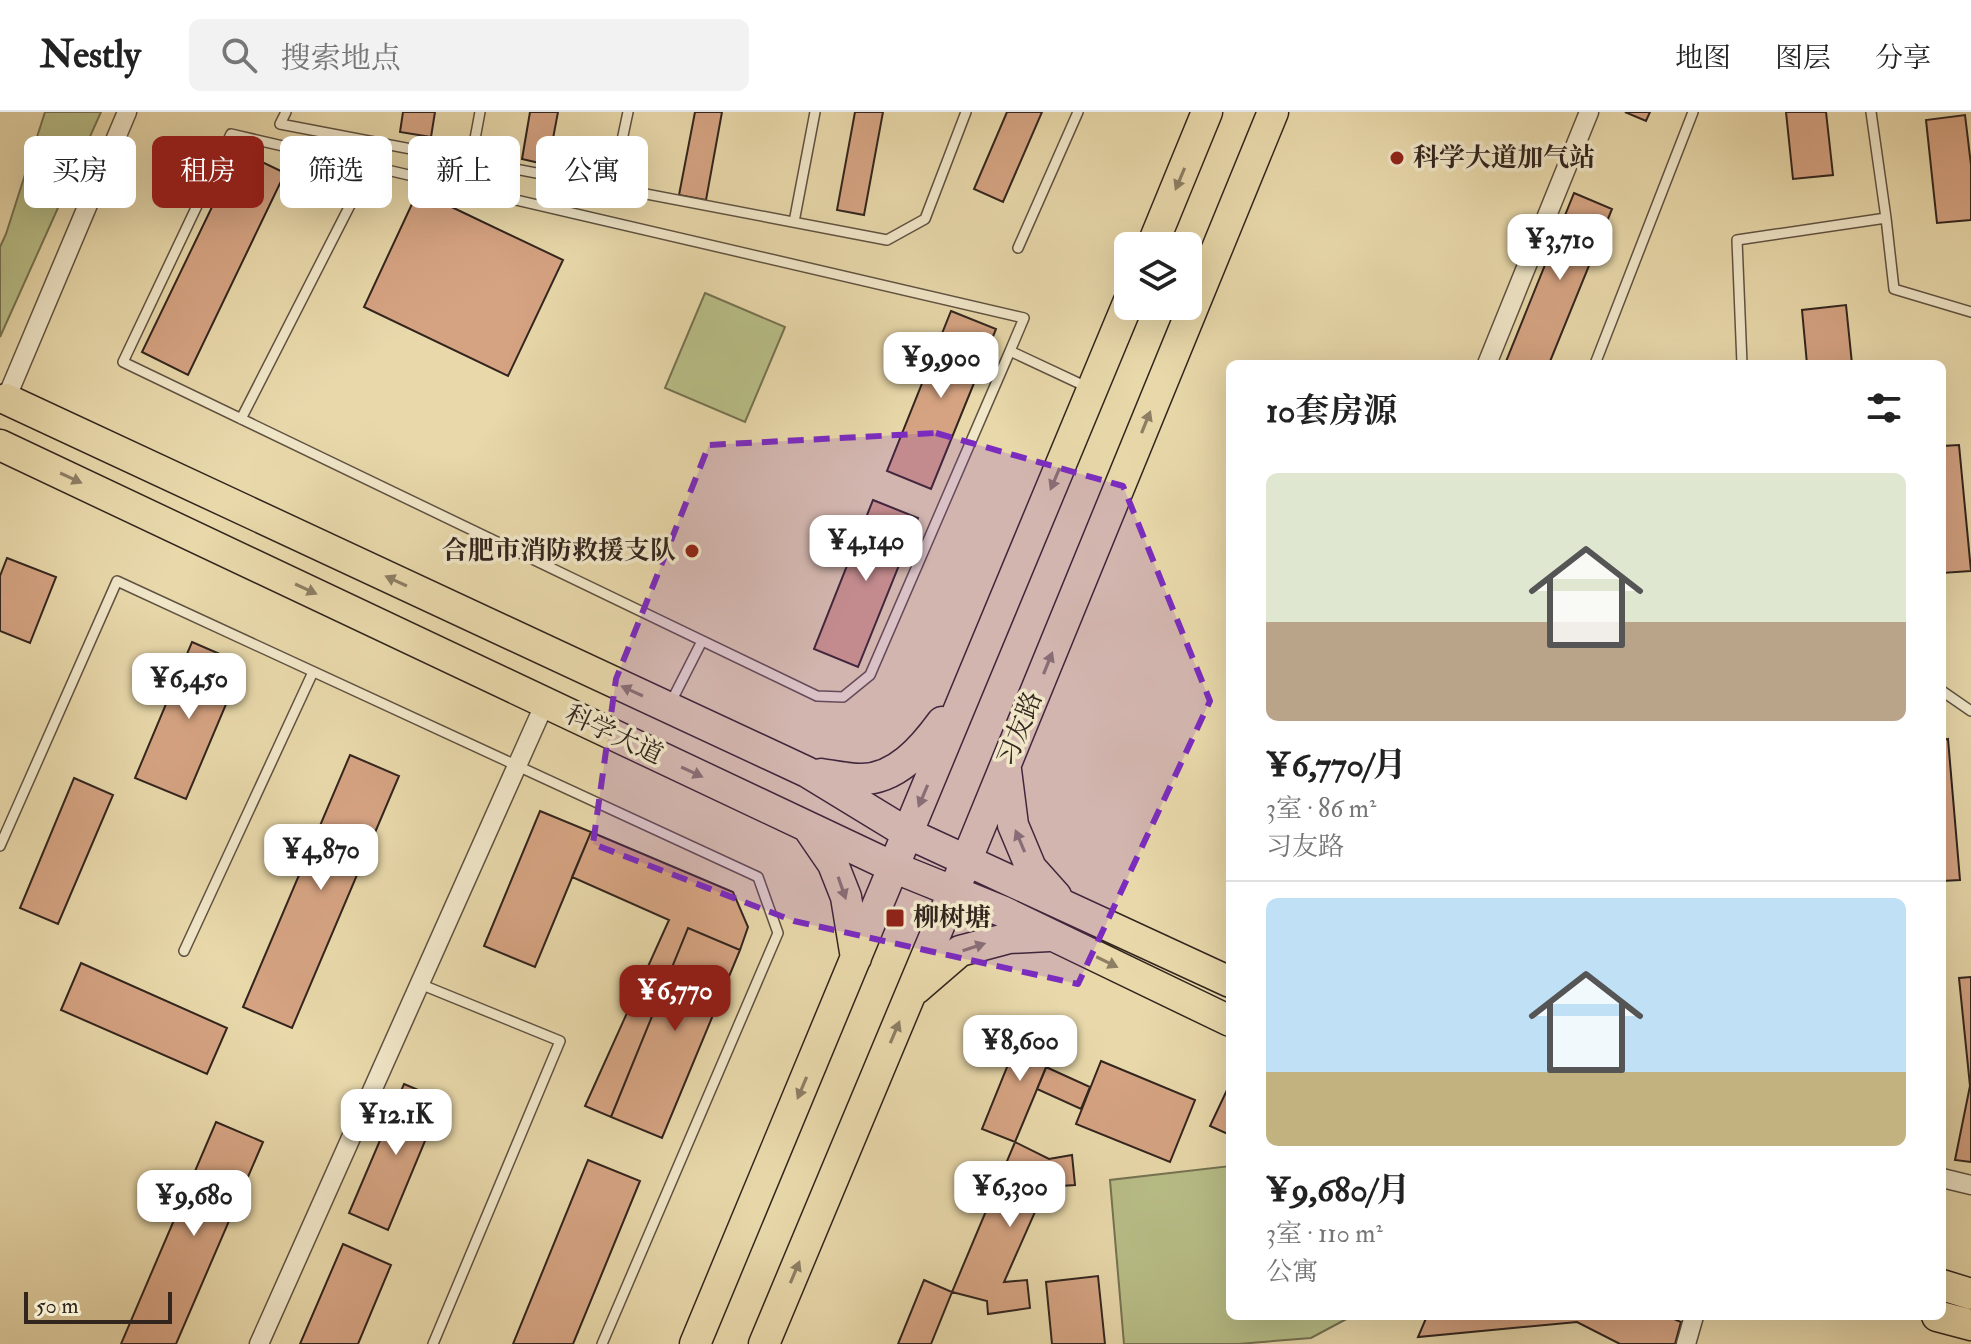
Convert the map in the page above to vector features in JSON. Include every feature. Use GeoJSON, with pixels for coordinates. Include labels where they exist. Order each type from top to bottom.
{"type":"FeatureCollection","features":[{"type":"Feature","properties":{"kind":"main road"},"geometry":{"type":"LineString","coordinates":[[1158,232],[1207,112]]}},
{"type":"Feature","properties":{"kind":"main road","name":"习友路"},"geometry":{"type":"LineString","coordinates":[[764,1344],[967,859],[1273,112]]}},
{"type":"Feature","properties":{"kind":"main road"},"geometry":{"type":"LineString","coordinates":[[695,1344],[1121,320]]}},
{"type":"Feature","properties":{"kind":"main road","name":"科学大道"},"geometry":{"type":"LineString","coordinates":[[6,399],[807,772],[907,833],[1226,980]]}},
{"type":"Feature","properties":{"kind":"main road","name":"科学大道"},"geometry":{"type":"LineString","coordinates":[[0,445],[893,867],[1004,912],[1226,1019]]}},
{"type":"Feature","properties":{"kind":"main road"},"geometry":{"type":"LineString","coordinates":[[807,772],[862,779],[882,776],[919,752],[968,688]]}},
{"type":"Feature","properties":{"kind":"main road"},"geometry":{"type":"LineString","coordinates":[[1005,765],[1013,825],[1031,868],[1063,903]]}},
{"type":"Feature","properties":{"kind":"main road"},"geometry":{"type":"LineString","coordinates":[[808,827],[833,864],[846,897],[856,958]]}},
{"type":"Feature","properties":{"kind":"main road"},"geometry":{"type":"LineString","coordinates":[[912,992],[960,951],[1009,938],[1054,936]]}},
{"type":"Feature","properties":{"kind":"main road"},"geometry":{"type":"LineString","coordinates":[[1946,1286],[1971,1294]]}},
{"type":"Feature","properties":{"kind":"main road"},"geometry":{"type":"LineString","coordinates":[[1946,1318],[1971,1325]]}},
{"type":"Feature","properties":{"kind":"street"},"geometry":{"type":"LineString","coordinates":[[6,399],[127,112]]}},
{"type":"Feature","properties":{"kind":"street"},"geometry":{"type":"LineString","coordinates":[[1489,360],[1589,112]]}},
{"type":"Feature","properties":{"kind":"street"},"geometry":{"type":"LineString","coordinates":[[259,1344],[545,703]]}},
{"type":"Feature","properties":{"kind":"street"},"geometry":{"type":"LineString","coordinates":[[1946,1179],[1971,1185]]}},
{"type":"Feature","properties":{"kind":"street"},"geometry":{"type":"LineString","coordinates":[[1686,1344],[1693,1320]]}},
{"type":"Feature","properties":{"kind":"lane"},"geometry":{"type":"LineString","coordinates":[[286,112],[280,124],[408,148]]}},
{"type":"Feature","properties":{"kind":"lane"},"geometry":{"type":"LineString","coordinates":[[476,136],[480,112]]}},
{"type":"Feature","properties":{"kind":"lane"},"geometry":{"type":"LineString","coordinates":[[623,136],[628,112]]}},
{"type":"Feature","properties":{"kind":"lane"},"geometry":{"type":"LineString","coordinates":[[794,222],[815,112]]}},
{"type":"Feature","properties":{"kind":"lane"},"geometry":{"type":"LineString","coordinates":[[648,194],[887,240],[925,219],[966,112]]}},
{"type":"Feature","properties":{"kind":"lane"},"geometry":{"type":"LineString","coordinates":[[1018,248],[1078,112]]}},
{"type":"Feature","properties":{"kind":"lane"},"geometry":{"type":"LineString","coordinates":[[1597,360],[1693,112]]}},
{"type":"Feature","properties":{"kind":"lane"},"geometry":{"type":"LineString","coordinates":[[1871,112],[1894,289],[1971,312]]}},
{"type":"Feature","properties":{"kind":"lane"},"geometry":{"type":"LineString","coordinates":[[280,145],[231,134],[123,362],[817,696],[843,697],[870,675],[1024,318],[392,171]]}},
{"type":"Feature","properties":{"kind":"lane"},"geometry":{"type":"LineString","coordinates":[[241,419],[349,208]]}},
{"type":"Feature","properties":{"kind":"lane"},"geometry":{"type":"LineString","coordinates":[[1742,360],[1737,240],[1886,218]]}},
{"type":"Feature","properties":{"kind":"lane"},"geometry":{"type":"LineString","coordinates":[[1010,351],[1092,389]]}},
{"type":"Feature","properties":{"kind":"lane"},"geometry":{"type":"LineString","coordinates":[[0,846],[117,581],[758,877],[778,933],[602,1344]]}},
{"type":"Feature","properties":{"kind":"lane"},"geometry":{"type":"LineString","coordinates":[[668,707],[702,641]]}},
{"type":"Feature","properties":{"kind":"lane"},"geometry":{"type":"LineString","coordinates":[[184,951],[313,672]]}},
{"type":"Feature","properties":{"kind":"lane"},"geometry":{"type":"LineString","coordinates":[[1946,694],[1971,711]]}},
{"type":"Feature","properties":{"kind":"lane"},"geometry":{"type":"LineString","coordinates":[[420,984],[560,1041],[433,1344]]}},
{"type":"Feature","properties":{"kind":"highlighted area"},"geometry":{"type":"Polygon","coordinates":[[[936,433],[1123,486],[1210,701],[1078,984],[794,921],[593,844],[616,679],[709,445],[936,433]]]}},
{"type":"Feature","properties":{"kind":"green space"},"geometry":{"type":"Polygon","coordinates":[[[45,112],[101,112],[90,136],[37,136],[45,112]]]}},
{"type":"Feature","properties":{"kind":"green space"},"geometry":{"type":"Polygon","coordinates":[[[24,178],[24,208],[58,208],[0,337],[0,247],[24,178]]]}},
{"type":"Feature","properties":{"kind":"green space"},"geometry":{"type":"Polygon","coordinates":[[[705,293],[785,327],[745,422],[665,388],[705,293]]]}},
{"type":"Feature","properties":{"kind":"green space"},"geometry":{"type":"Polygon","coordinates":[[[1226,1166],[1226,1320],[1345,1320],[1311,1338],[1238,1344],[1124,1344],[1110,1180],[1226,1166]]]}},
{"type":"Feature","properties":{"kind":"building"},"geometry":{"type":"Polygon","coordinates":[[[403,112],[435,112],[431,136],[400,132],[403,112]]]}},
{"type":"Feature","properties":{"kind":"building"},"geometry":{"type":"Polygon","coordinates":[[[530,112],[558,112],[553,136],[536,136],[536,162],[522,159],[530,112]]]}},
{"type":"Feature","properties":{"kind":"building"},"geometry":{"type":"Polygon","coordinates":[[[695,112],[722,112],[706,200],[679,195],[695,112]]]}},
{"type":"Feature","properties":{"kind":"building"},"geometry":{"type":"Polygon","coordinates":[[[855,112],[883,112],[864,215],[837,210],[855,112]]]}},
{"type":"Feature","properties":{"kind":"building"},"geometry":{"type":"Polygon","coordinates":[[[1007,112],[1042,112],[1003,202],[974,189],[1007,112]]]}},
{"type":"Feature","properties":{"kind":"building"},"geometry":{"type":"Polygon","coordinates":[[[1625,112],[1650,112],[1646,121],[1625,112]]]}},
{"type":"Feature","properties":{"kind":"building"},"geometry":{"type":"Polygon","coordinates":[[[1786,112],[1826,112],[1833,175],[1793,179],[1786,112]]]}},
{"type":"Feature","properties":{"kind":"building"},"geometry":{"type":"Polygon","coordinates":[[[1965,115],[1971,165],[1971,220],[1937,223],[1926,120],[1965,115]]]}},
{"type":"Feature","properties":{"kind":"building"},"geometry":{"type":"Polygon","coordinates":[[[264,163],[280,171],[280,183],[188,375],[142,352],[211,208],[264,208],[264,163]]]}},
{"type":"Feature","properties":{"kind":"building"},"geometry":{"type":"Polygon","coordinates":[[[1574,193],[1612,209],[1551,360],[1507,360],[1574,193]]]}},
{"type":"Feature","properties":{"kind":"building"},"geometry":{"type":"Polygon","coordinates":[[[410,208],[454,208],[563,260],[508,376],[364,307],[410,208]]]}},
{"type":"Feature","properties":{"kind":"building"},"geometry":{"type":"Polygon","coordinates":[[[1846,305],[1852,360],[1807,360],[1802,310],[1846,305]]]}},
{"type":"Feature","properties":{"kind":"building"},"geometry":{"type":"Polygon","coordinates":[[[951,311],[996,329],[931,489],[887,471],[951,311]]]}},
{"type":"Feature","properties":{"kind":"building"},"geometry":{"type":"Polygon","coordinates":[[[1959,445],[1971,571],[1946,573],[1946,446],[1959,445]]]}},
{"type":"Feature","properties":{"kind":"building"},"geometry":{"type":"Polygon","coordinates":[[[873,500],[918,518],[858,667],[814,649],[873,500]]]}},
{"type":"Feature","properties":{"kind":"building"},"geometry":{"type":"Polygon","coordinates":[[[7,558],[56,577],[30,643],[0,631],[0,576],[7,558]]]}},
{"type":"Feature","properties":{"kind":"building"},"geometry":{"type":"Polygon","coordinates":[[[192,642],[243,664],[186,799],[135,778],[192,642]]]}},
{"type":"Feature","properties":{"kind":"building"},"geometry":{"type":"Polygon","coordinates":[[[1946,739],[1960,880],[1946,881],[1946,739]]]}},
{"type":"Feature","properties":{"kind":"building"},"geometry":{"type":"Polygon","coordinates":[[[350,755],[399,776],[292,1028],[243,1007],[350,755]]]}},
{"type":"Feature","properties":{"kind":"building"},"geometry":{"type":"Polygon","coordinates":[[[74,778],[113,795],[58,924],[20,908],[74,778]]]}},
{"type":"Feature","properties":{"kind":"building"},"geometry":{"type":"Polygon","coordinates":[[[540,811],[591,832],[535,967],[484,946],[540,811]]]}},
{"type":"Feature","properties":{"kind":"building"},"geometry":{"type":"Polygon","coordinates":[[[591,832],[733,892],[748,927],[740,950],[688,928],[611,1117],[585,1106],[669,920],[572,877],[591,832]]]}},
{"type":"Feature","properties":{"kind":"building"},"geometry":{"type":"Polygon","coordinates":[[[688,928],[740,950],[662,1138],[611,1117],[688,928]]]}},
{"type":"Feature","properties":{"kind":"building"},"geometry":{"type":"Polygon","coordinates":[[[81,963],[227,1028],[207,1074],[61,1010],[81,963]]]}},
{"type":"Feature","properties":{"kind":"building"},"geometry":{"type":"Polygon","coordinates":[[[1971,977],[1971,1162],[1955,1160],[1970,1086],[1959,978],[1971,977]]]}},
{"type":"Feature","properties":{"kind":"building"},"geometry":{"type":"Polygon","coordinates":[[[1024,1025],[1058,1039],[1015,1142],[982,1129],[1024,1025]]]}},
{"type":"Feature","properties":{"kind":"building"},"geometry":{"type":"Polygon","coordinates":[[[1101,1061],[1195,1100],[1170,1162],[1076,1124],[1101,1061]]]}},
{"type":"Feature","properties":{"kind":"building"},"geometry":{"type":"Polygon","coordinates":[[[1046,1067],[1090,1087],[1081,1109],[1037,1089],[1046,1067]]]}},
{"type":"Feature","properties":{"kind":"building"},"geometry":{"type":"Polygon","coordinates":[[[404,1084],[442,1100],[388,1230],[349,1213],[404,1084]]]}},
{"type":"Feature","properties":{"kind":"building"},"geometry":{"type":"Polygon","coordinates":[[[1226,1092],[1226,1133],[1210,1126],[1226,1092]]]}},
{"type":"Feature","properties":{"kind":"building"},"geometry":{"type":"Polygon","coordinates":[[[216,1122],[263,1142],[176,1344],[121,1344],[216,1122]]]}},
{"type":"Feature","properties":{"kind":"building"},"geometry":{"type":"Polygon","coordinates":[[[1015,1142],[1049,1159],[1072,1155],[1075,1185],[1046,1187],[1004,1282],[1027,1280],[1030,1308],[988,1314],[987,1301],[952,1292],[1015,1142]]]}},
{"type":"Feature","properties":{"kind":"building"},"geometry":{"type":"Polygon","coordinates":[[[588,1160],[640,1181],[573,1344],[513,1344],[588,1160]]]}},
{"type":"Feature","properties":{"kind":"building"},"geometry":{"type":"Polygon","coordinates":[[[343,1244],[391,1265],[358,1344],[300,1344],[343,1244]]]}},
{"type":"Feature","properties":{"kind":"building"},"geometry":{"type":"Polygon","coordinates":[[[1098,1276],[1105,1344],[1052,1344],[1046,1282],[1098,1276]]]}},
{"type":"Feature","properties":{"kind":"building"},"geometry":{"type":"Polygon","coordinates":[[[924,1280],[952,1292],[931,1344],[898,1344],[924,1280]]]}},
{"type":"Feature","properties":{"kind":"building"},"geometry":{"type":"Polygon","coordinates":[[[1425,1320],[1681,1322],[1675,1344],[1620,1344],[1577,1322],[1418,1337],[1425,1320]]]}},
{"type":"Feature","properties":{"kind":"place","name":"科学大道加气站"},"geometry":{"type":"Point","coordinates":[1397,158]}},
{"type":"Feature","properties":{"kind":"place","name":"合肥市消防救援支队"},"geometry":{"type":"Point","coordinates":[692,551]}},
{"type":"Feature","properties":{"kind":"place","name":"柳树塘"},"geometry":{"type":"Point","coordinates":[895,918]}}]}
